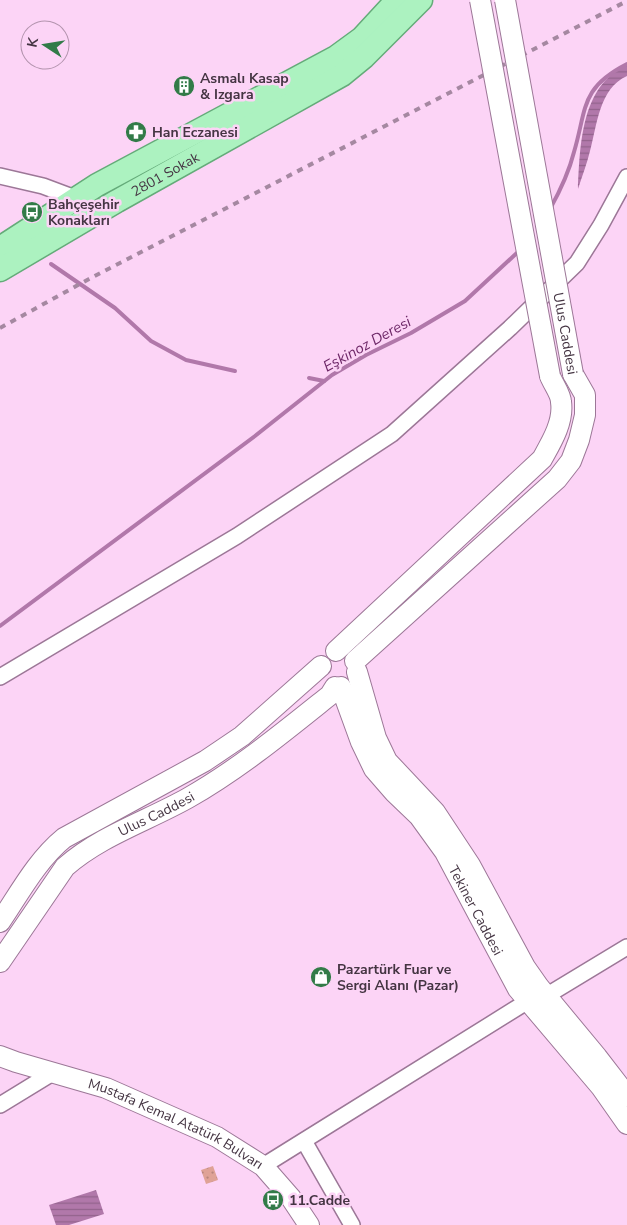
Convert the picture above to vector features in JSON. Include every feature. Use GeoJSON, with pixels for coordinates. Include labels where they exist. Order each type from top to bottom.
{"type":"FeatureCollection","features":[{"type":"Feature","properties":{"kind":"main road","name":"2801 Sokak"},"geometry":{"type":"LineString","coordinates":[[0,248],[108,178],[336,58],[362,38],[398,0]]}},
{"type":"Feature","properties":{"kind":"main road","name":"2801 Sokak"},"geometry":{"type":"LineString","coordinates":[[0,270],[117,201],[342,75],[364,57],[421,0]]}},
{"type":"Feature","properties":{"kind":"main road"},"geometry":{"type":"LineString","coordinates":[[36,248],[48,230],[80,209],[80,203],[75,198]]}},
{"type":"Feature","properties":{"kind":"street","name":"Ulus Caddesi"},"geometry":{"type":"LineString","coordinates":[[0,922],[42,859],[54,846],[64,838],[205,761],[242,736],[321,666],[326,656],[336,651],[542,459],[554,439],[560,418],[562,401],[550,376],[480,0]]}},
{"type":"Feature","properties":{"kind":"street","name":"Ulus Caddesi"},"geometry":{"type":"LineString","coordinates":[[0,962],[65,867],[78,855],[188,798],[239,766],[338,687],[352,682],[356,666],[557,479],[571,461],[579,440],[585,415],[586,395],[573,374],[505,0]]}},
{"type":"Feature","properties":{"kind":"street"},"geometry":{"type":"LineString","coordinates":[[0,176],[43,186],[75,198]]}},
{"type":"Feature","properties":{"kind":"street"},"geometry":{"type":"LineString","coordinates":[[0,677],[237,536],[392,434],[510,328],[577,263],[602,225],[627,177]]}},
{"type":"Feature","properties":{"kind":"street"},"geometry":{"type":"LineString","coordinates":[[336,651],[347,653],[356,666]]}},
{"type":"Feature","properties":{"kind":"street"},"geometry":{"type":"LineString","coordinates":[[321,666],[323,677],[330,685],[338,687]]}},
{"type":"Feature","properties":{"kind":"street","name":"Tekiner Caddesi"},"geometry":{"type":"LineString","coordinates":[[356,666],[381,750],[394,769],[435,812],[460,848],[525,967],[537,998],[627,1124]]}},
{"type":"Feature","properties":{"kind":"street","name":"Tekiner Caddesi"},"geometry":{"type":"LineString","coordinates":[[338,687],[374,769],[419,816],[445,852],[460,877],[510,976],[537,998],[602,1062],[627,1096]]}},
{"type":"Feature","properties":{"kind":"street"},"geometry":{"type":"LineString","coordinates":[[264,1166],[537,998],[627,947]]}},
{"type":"Feature","properties":{"kind":"street","name":"Mustafa Kemal Atatürk Bulvarı"},"geometry":{"type":"LineString","coordinates":[[5,1060],[54,1072],[106,1088],[217,1137],[264,1166],[291,1198],[309,1225]]}},
{"type":"Feature","properties":{"kind":"street"},"geometry":{"type":"LineString","coordinates":[[0,1105],[54,1072]]}},
{"type":"Feature","properties":{"kind":"street"},"geometry":{"type":"LineString","coordinates":[[304,1141],[352,1225]]}},
{"type":"Feature","properties":{"kind":"shaded area"},"geometry":{"type":"Polygon","coordinates":[[[627,65],[627,76],[610,89],[605,98],[597,119],[589,156],[578,189],[582,136],[592,102],[600,87],[612,74],[627,65]]]}},
{"type":"Feature","properties":{"kind":"shaded area"},"geometry":{"type":"Polygon","coordinates":[[[213,1166],[218,1180],[206,1184],[201,1170],[213,1166]]]}},
{"type":"Feature","properties":{"kind":"shaded area"},"geometry":{"type":"Polygon","coordinates":[[[96,1190],[104,1214],[69,1225],[56,1225],[49,1205],[96,1190]]]}},
{"type":"Feature","properties":{"kind":"waterway","name":"Eşkinoz Deresi"},"geometry":{"type":"LineString","coordinates":[[550,209],[570,167],[584,111],[593,91],[612,73],[627,64]]}},
{"type":"Feature","properties":{"kind":"waterway","name":"Eşkinoz Deresi"},"geometry":{"type":"LineString","coordinates":[[0,626],[255,436],[332,375],[366,355],[411,333],[465,301],[519,251]]}},
{"type":"Feature","properties":{"kind":"waterway"},"geometry":{"type":"LineString","coordinates":[[51,264],[115,308],[151,341],[186,360],[235,371]]}},
{"type":"Feature","properties":{"kind":"waterway"},"geometry":{"type":"LineString","coordinates":[[309,378],[324,381]]}},
{"type":"Feature","properties":{"kind":"railway"},"geometry":{"type":"LineString","coordinates":[[0,328],[89,279],[627,1]]}},
{"type":"Feature","properties":{"kind":"place","name":"Asmalı Kasap & Izgara"},"geometry":{"type":"Point","coordinates":[184,86]}},
{"type":"Feature","properties":{"kind":"place","name":"Han Eczanesi"},"geometry":{"type":"Point","coordinates":[136,132]}},
{"type":"Feature","properties":{"kind":"place","name":"Bahçeşehir Konakları"},"geometry":{"type":"Point","coordinates":[32,212]}},
{"type":"Feature","properties":{"kind":"place","name":"Pazartürk Fuar ve Sergi Alanı (Pazar)"},"geometry":{"type":"Point","coordinates":[321,977]}},
{"type":"Feature","properties":{"kind":"place","name":"11.Cadde"},"geometry":{"type":"Point","coordinates":[273,1200]}}]}
